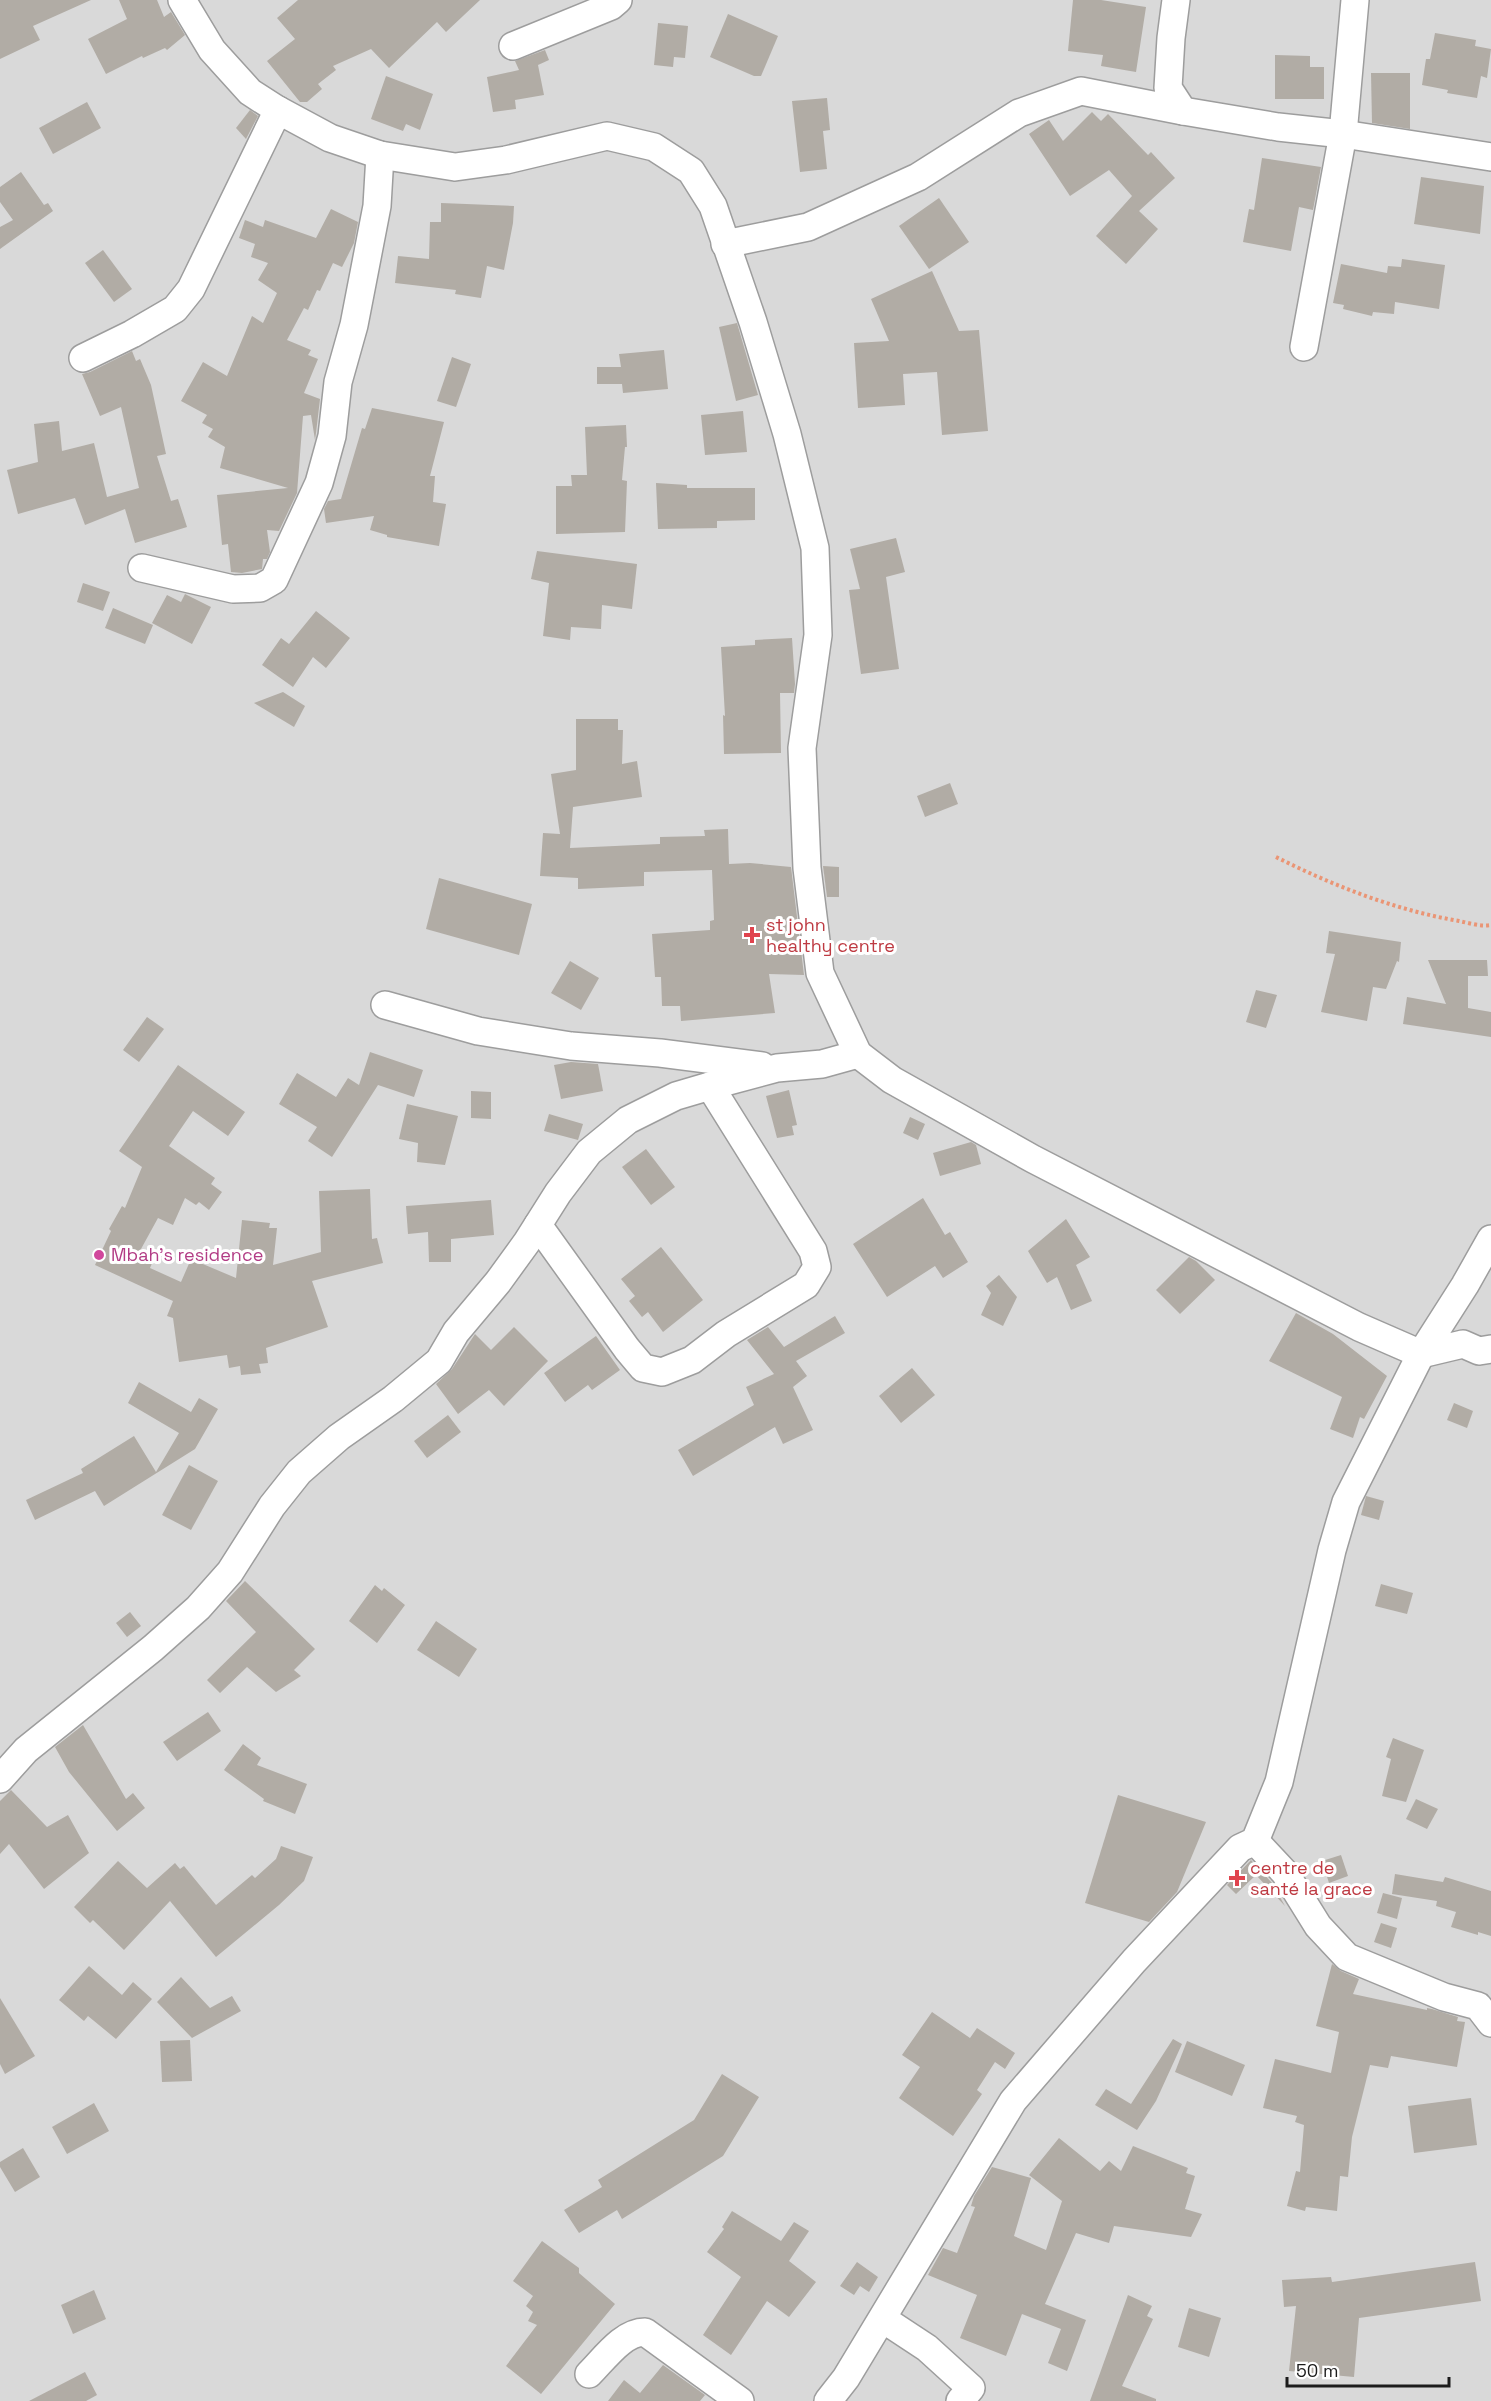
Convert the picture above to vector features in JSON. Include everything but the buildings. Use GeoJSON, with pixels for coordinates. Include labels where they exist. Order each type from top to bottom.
{"type":"FeatureCollection","features":[{"type":"Feature","properties":{"kind":"street"},"geometry":{"type":"LineString","coordinates":[[182,0],[212,50],[250,92],[330,138],[380,155],[454,168],[506,160],[607,136],[654,147],[691,171],[713,206],[753,322],[787,434],[815,548],[818,636],[801,748],[807,868],[820,973],[858,1054],[892,1080],[1033,1159],[1359,1327],[1421,1354],[1463,1344],[1479,1351],[1491,1349]]}},
{"type":"Feature","properties":{"kind":"street"},"geometry":{"type":"LineString","coordinates":[[513,46],[611,6],[618,0]]}},
{"type":"Feature","properties":{"kind":"street"},"geometry":{"type":"LineString","coordinates":[[1176,0],[1168,88],[1183,111]]}},
{"type":"Feature","properties":{"kind":"street"},"geometry":{"type":"LineString","coordinates":[[1304,347],[1343,134],[1355,0]]}},
{"type":"Feature","properties":{"kind":"street"},"geometry":{"type":"LineString","coordinates":[[725,244],[808,227],[918,177],[1019,113],[1081,91],[1278,127],[1343,134],[1491,157]]}},
{"type":"Feature","properties":{"kind":"street"},"geometry":{"type":"LineString","coordinates":[[83,358],[175,309],[191,289],[278,110]]}},
{"type":"Feature","properties":{"kind":"street"},"geometry":{"type":"LineString","coordinates":[[142,568],[232,589],[260,588],[274,580],[319,483],[332,436],[338,382],[354,325],[377,207],[380,155]]}},
{"type":"Feature","properties":{"kind":"street"},"geometry":{"type":"LineString","coordinates":[[386,1005],[490,1033],[571,1046],[660,1053],[777,1068]]}},
{"type":"Feature","properties":{"kind":"street"},"geometry":{"type":"LineString","coordinates":[[0,1779],[26,1750],[153,1648],[198,1608],[230,1572],[272,1506],[298,1472],[339,1437],[393,1399],[439,1361],[456,1332],[498,1282],[558,1193],[589,1152],[628,1120],[676,1096],[777,1068],[822,1064],[858,1054]]}},
{"type":"Feature","properties":{"kind":"street"},"geometry":{"type":"LineString","coordinates":[[538,1225],[627,1350],[643,1368],[662,1372],[692,1360],[726,1334],[806,1285],[817,1267],[813,1251],[710,1086]]}},
{"type":"Feature","properties":{"kind":"street"},"geometry":{"type":"LineString","coordinates":[[828,2401],[846,2378],[883,2319],[1013,2101],[1134,1961],[1240,1848],[1255,1841],[1281,1772],[1332,1550],[1346,1502],[1421,1354],[1491,1239]]}},
{"type":"Feature","properties":{"kind":"street"},"geometry":{"type":"LineString","coordinates":[[1255,1841],[1285,1873],[1318,1926],[1347,1957],[1444,1997],[1478,2006],[1491,2024]]}},
{"type":"Feature","properties":{"kind":"street"},"geometry":{"type":"LineString","coordinates":[[883,2319],[927,2348],[971,2388],[960,2401]]}},
{"type":"Feature","properties":{"kind":"street"},"geometry":{"type":"LineString","coordinates":[[589,2374],[634,2332],[645,2332],[740,2401]]}},
{"type":"Feature","properties":{"kind":"path"},"geometry":{"type":"LineString","coordinates":[[1276,857],[1315,877],[1381,902],[1436,917],[1491,925]]}},
{"type":"Feature","properties":{"kind":"shaded area"},"geometry":{"type":"Polygon","coordinates":[[[0,0],[1491,0],[1491,2401],[0,2401],[0,0]]]}},
{"type":"Feature","properties":{"kind":"place","name":"st john healthy centre"},"geometry":{"type":"Point","coordinates":[752,935]}},
{"type":"Feature","properties":{"kind":"place","name":"Mbah's residence"},"geometry":{"type":"Point","coordinates":[99,1255]}},
{"type":"Feature","properties":{"kind":"place","name":"centre de santé la grace"},"geometry":{"type":"Point","coordinates":[1237,1878]}}]}
